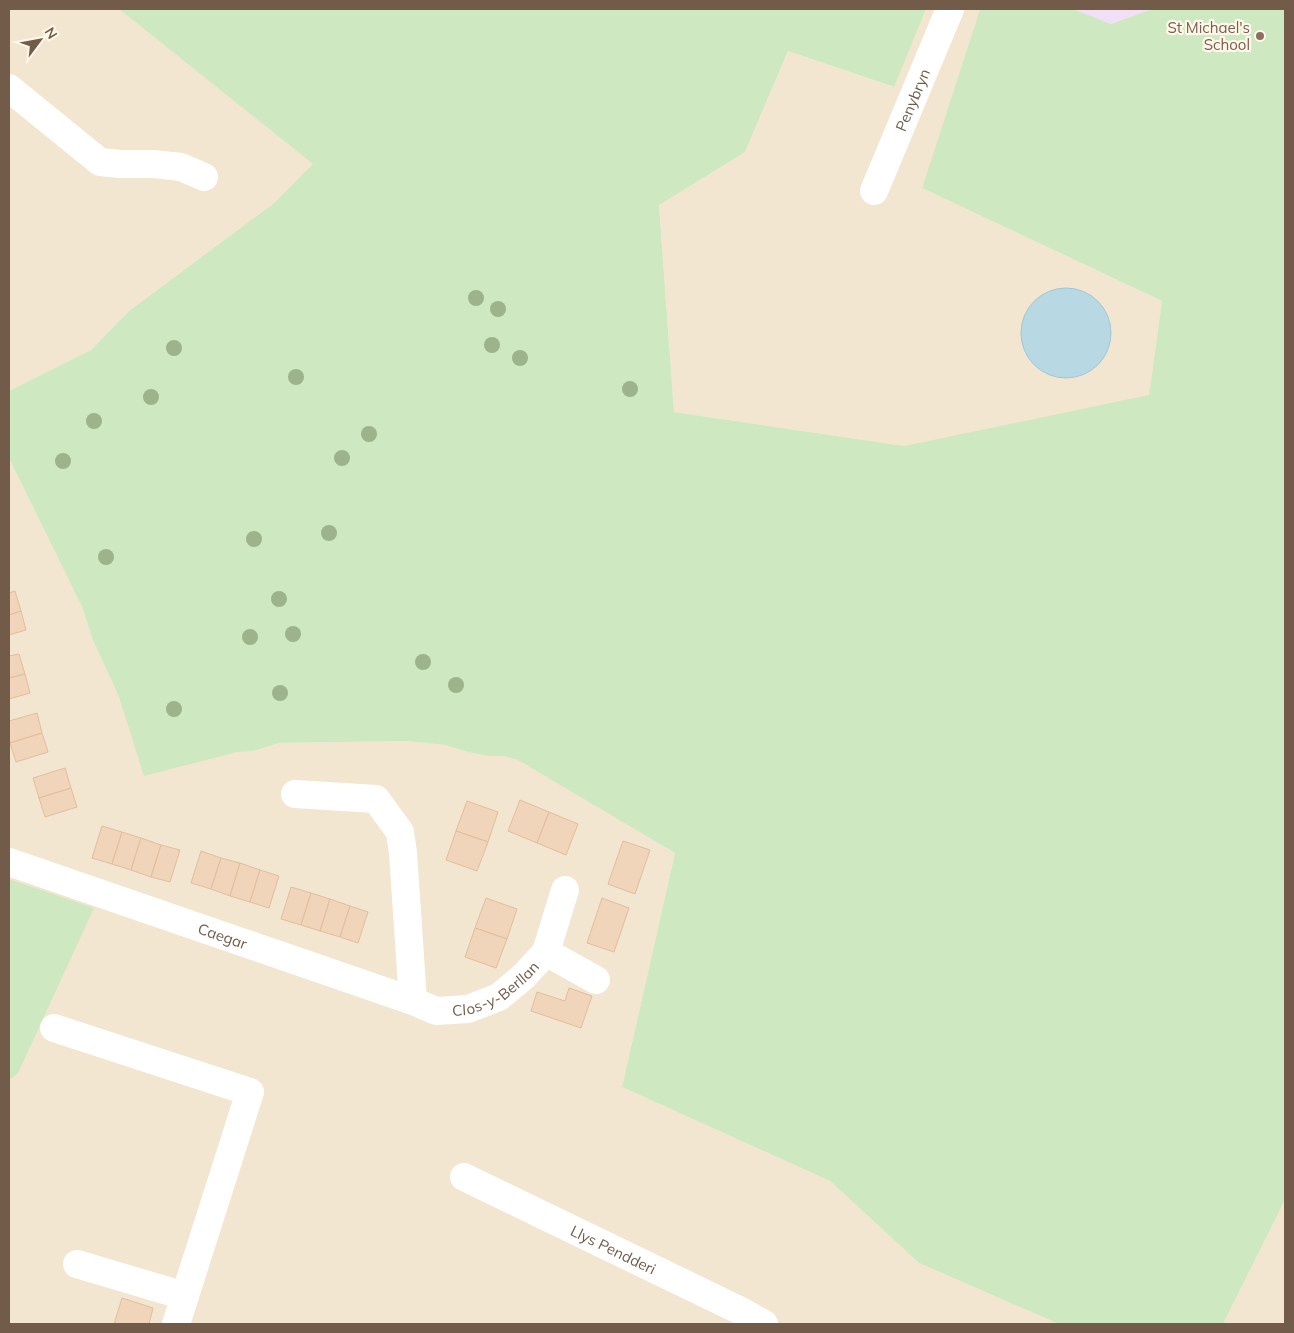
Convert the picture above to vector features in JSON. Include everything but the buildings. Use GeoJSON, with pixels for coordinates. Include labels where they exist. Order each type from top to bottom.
{"type":"FeatureCollection","features":[{"type":"Feature","properties":{"kind":"street","name":"Penybryn"},"geometry":{"type":"LineString","coordinates":[[874,191],[950,9]]}},
{"type":"Feature","properties":{"kind":"street"},"geometry":{"type":"LineString","coordinates":[[9,88],[100,162],[182,167],[204,177]]}},
{"type":"Feature","properties":{"kind":"street"},"geometry":{"type":"LineString","coordinates":[[295,794],[376,799],[400,832],[424,1006]]}},
{"type":"Feature","properties":{"kind":"street","name":"Caegar"},"geometry":{"type":"LineString","coordinates":[[9,862],[424,1006]]}},
{"type":"Feature","properties":{"kind":"street","name":"Clos-y-Berllan"},"geometry":{"type":"LineString","coordinates":[[424,1006],[468,1009],[499,997],[524,976],[546,952],[565,890]]}},
{"type":"Feature","properties":{"kind":"street","name":"Clos-y-Berllan"},"geometry":{"type":"LineString","coordinates":[[546,952],[596,980]]}},
{"type":"Feature","properties":{"kind":"street"},"geometry":{"type":"LineString","coordinates":[[54,1028],[250,1092],[176,1324]]}},
{"type":"Feature","properties":{"kind":"street","name":"Llys Pendderi"},"geometry":{"type":"LineString","coordinates":[[464,1177],[741,1311],[764,1324]]}},
{"type":"Feature","properties":{"kind":"street"},"geometry":{"type":"LineString","coordinates":[[77,1264],[184,1296]]}},
{"type":"Feature","properties":{"kind":"shaded area"},"geometry":{"type":"Polygon","coordinates":[[[9,9],[119,9],[314,164],[274,203],[129,311],[91,350],[9,391],[9,9]]]}},
{"type":"Feature","properties":{"kind":"shaded area"},"geometry":{"type":"Polygon","coordinates":[[[926,9],[980,9],[922,188],[1162,301],[1149,396],[904,446],[674,412],[659,204],[745,152],[788,51],[893,87],[926,9]]]}},
{"type":"Feature","properties":{"kind":"shaded area","name":"St Michael's School"},"geometry":{"type":"Polygon","coordinates":[[[1073,9],[1152,9],[1111,24],[1073,9]]]}},
{"type":"Feature","properties":{"kind":"shaded area"},"geometry":{"type":"Polygon","coordinates":[[[9,458],[83,609],[92,638],[119,697],[237,752],[254,751],[279,743],[406,741],[445,745],[488,756],[504,756],[518,759],[675,853],[622,1087],[830,1181],[919,1263],[1059,1324],[9,1324],[9,458]]]}},
{"type":"Feature","properties":{"kind":"shaded area"},"geometry":{"type":"Polygon","coordinates":[[[1285,1200],[1285,1324],[1223,1324],[1285,1200]]]}},
{"type":"Feature","properties":{"kind":"green space"},"geometry":{"type":"Polygon","coordinates":[[[119,9],[926,9],[894,87],[788,51],[745,152],[659,205],[674,412],[904,446],[1149,395],[1162,301],[922,188],[980,9],[1073,9],[1111,24],[1152,9],[1285,9],[1285,1200],[1223,1324],[1059,1324],[919,1263],[830,1181],[622,1087],[675,853],[518,760],[504,756],[488,756],[468,752],[445,745],[406,741],[279,743],[254,751],[237,752],[144,776],[119,697],[92,638],[83,609],[9,458],[9,391],[91,350],[129,311],[274,203],[313,164],[119,9]]]}},
{"type":"Feature","properties":{"kind":"green space"},"geometry":{"type":"Polygon","coordinates":[[[9,879],[94,908],[18,1073],[9,1079],[9,879]]]}},
{"type":"Feature","properties":{"kind":"water"},"geometry":{"type":"Polygon","coordinates":[[[1066,288],[1083,291],[1098,301],[1108,316],[1111,333],[1108,350],[1098,365],[1083,375],[1066,378],[1049,375],[1034,365],[1024,350],[1021,333],[1024,316],[1034,301],[1049,291],[1066,288]]]}},
{"type":"Feature","properties":{"kind":"place","name":"St Michael's School"},"geometry":{"type":"Point","coordinates":[1260,36]}}]}
